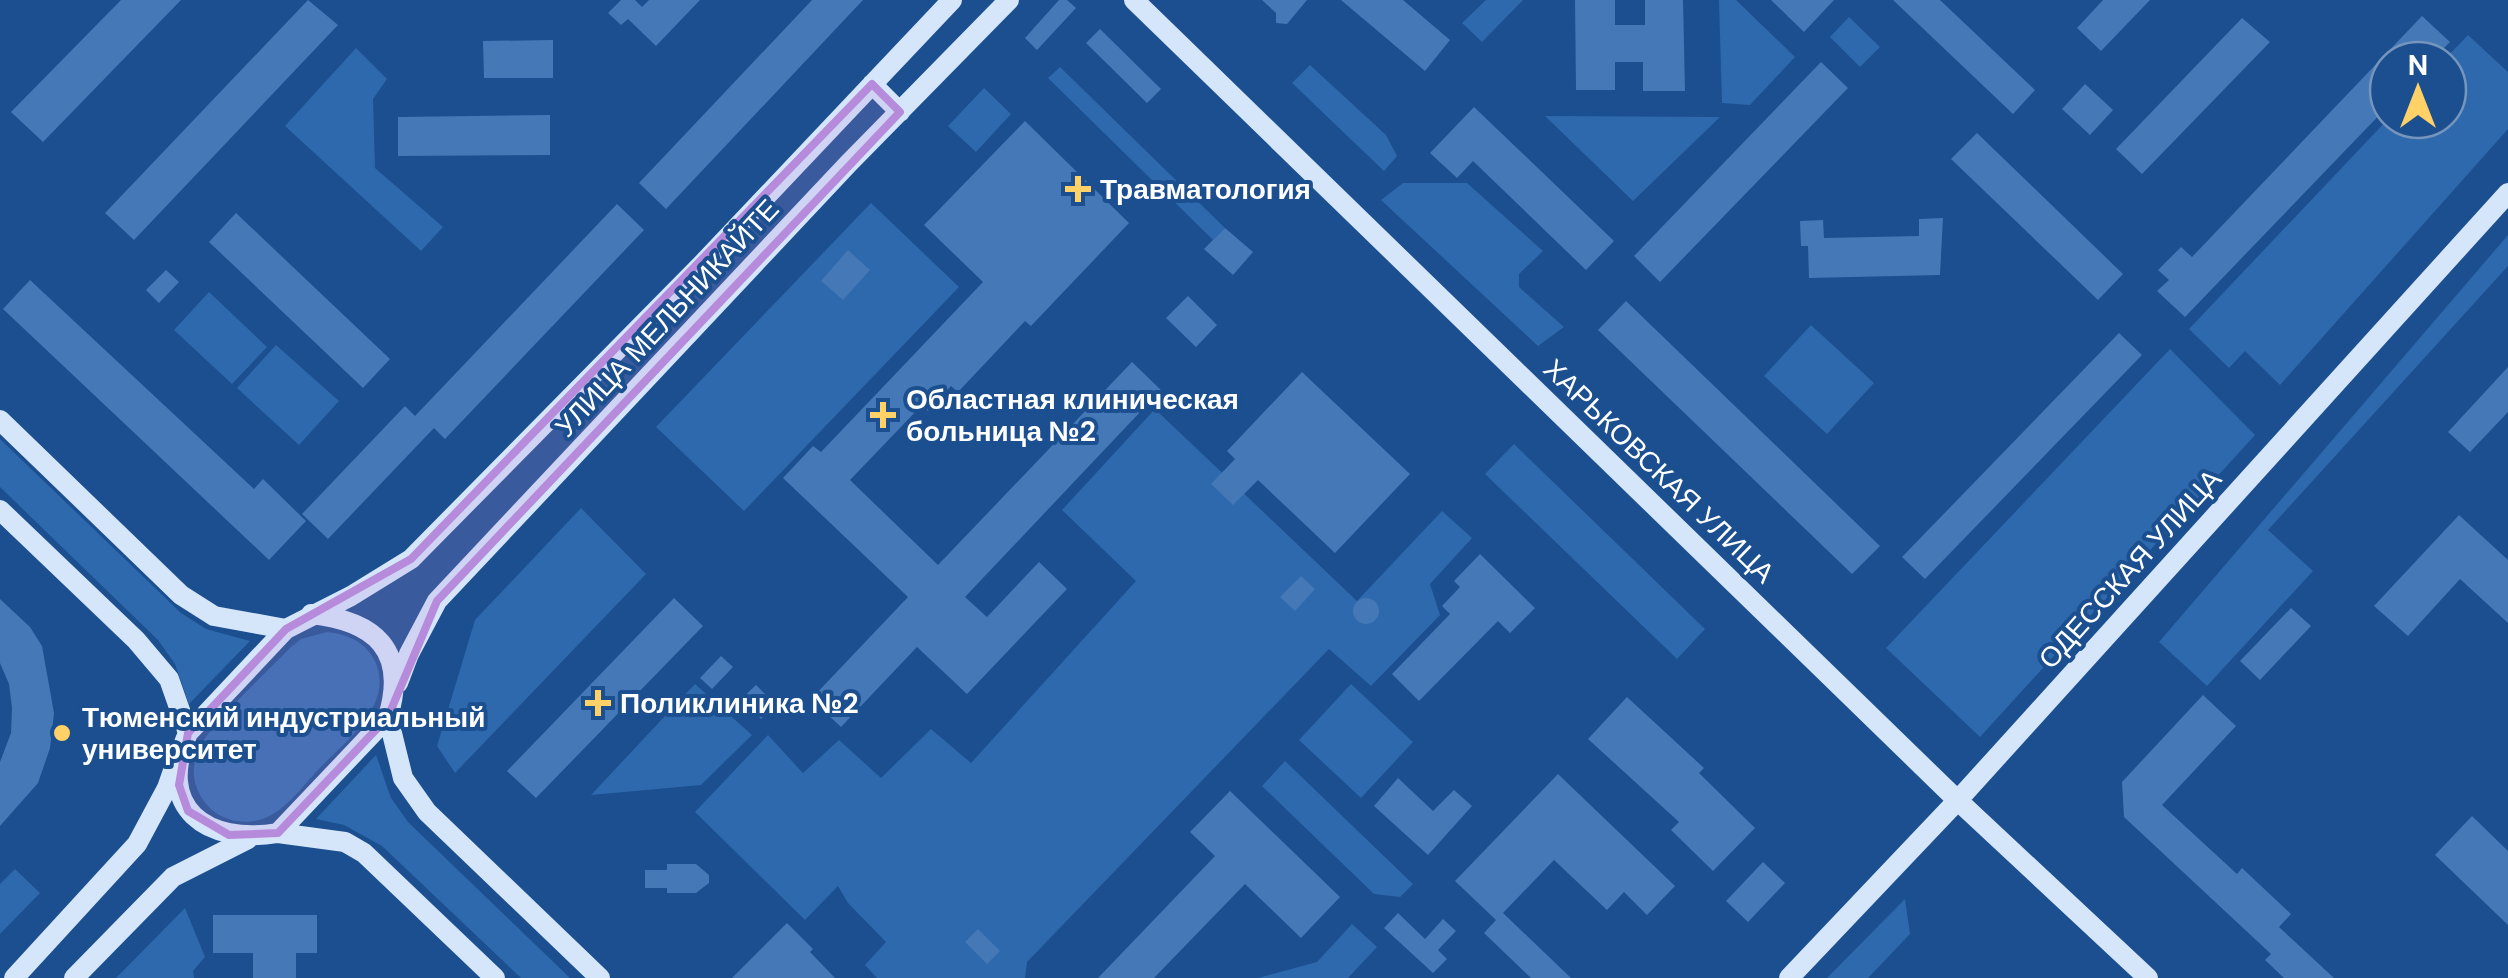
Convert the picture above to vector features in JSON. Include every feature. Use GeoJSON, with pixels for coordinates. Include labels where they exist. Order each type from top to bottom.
{"type":"FeatureCollection","features":[{"type":"Feature","properties":{"kind":"main road","name":"УЛИЦА МЕЛЬНИКАЙТЕ"},"geometry":{"type":"LineString","coordinates":[[188,733],[286,630],[411,559],[689,278],[952,0]]}},
{"type":"Feature","properties":{"kind":"main road","name":"УЛИЦА МЕЛЬНИКАЙТЕ"},"geometry":{"type":"LineString","coordinates":[[388,717],[409,654],[437,601],[1009,0]]}},
{"type":"Feature","properties":{"kind":"main road","name":"ХАРЬКОВСКАЯ УЛИЦА"},"geometry":{"type":"LineString","coordinates":[[1134,0],[1958,800],[2148,978]]}},
{"type":"Feature","properties":{"kind":"main road"},"geometry":{"type":"LineString","coordinates":[[872,84],[900,112]]}},
{"type":"Feature","properties":{"kind":"main road","name":"ОДЕССКАЯ УЛИЦА"},"geometry":{"type":"LineString","coordinates":[[1789,978],[1958,800],[2508,193]]}},
{"type":"Feature","properties":{"kind":"main road"},"geometry":{"type":"LineString","coordinates":[[0,420],[182,595],[214,616],[286,630]]}},
{"type":"Feature","properties":{"kind":"main road"},"geometry":{"type":"LineString","coordinates":[[0,510],[136,640],[169,679],[188,733],[167,788],[138,844],[14,978]]}},
{"type":"Feature","properties":{"kind":"main road"},"geometry":{"type":"LineString","coordinates":[[310,614],[341,617],[364,627],[386,647],[394,666],[395,694]]}},
{"type":"Feature","properties":{"kind":"main road"},"geometry":{"type":"LineString","coordinates":[[278,833],[388,717]]}},
{"type":"Feature","properties":{"kind":"main road"},"geometry":{"type":"LineString","coordinates":[[388,717],[403,778],[427,812],[600,978]]}},
{"type":"Feature","properties":{"kind":"main road"},"geometry":{"type":"LineString","coordinates":[[179,754],[178,785],[188,811],[206,827],[229,835],[255,837]]}},
{"type":"Feature","properties":{"kind":"main road"},"geometry":{"type":"LineString","coordinates":[[74,978],[174,877],[222,850],[278,833],[345,842],[364,853],[495,978]]}},
{"type":"Feature","properties":{"kind":"highlighted area"},"geometry":{"type":"Polygon","coordinates":[[[872,84],[900,112],[437,601],[388,717],[278,833],[229,835],[188,811],[179,785],[188,733],[286,629],[411,559],[872,84]]]}},
{"type":"Feature","properties":{"kind":"shaded area"},"geometry":{"type":"Polygon","coordinates":[[[1486,0],[1523,0],[1482,42],[1462,23],[1486,0]]]}},
{"type":"Feature","properties":{"kind":"shaded area"},"geometry":{"type":"Polygon","coordinates":[[[1719,0],[1736,0],[1795,57],[1750,105],[1722,103],[1719,0]]]}},
{"type":"Feature","properties":{"kind":"shaded area"},"geometry":{"type":"Polygon","coordinates":[[[1849,17],[1880,47],[1860,67],[1830,37],[1849,17]]]}},
{"type":"Feature","properties":{"kind":"shaded area"},"geometry":{"type":"Polygon","coordinates":[[[2468,35],[2508,72],[2508,129],[2280,385],[2245,351],[2229,368],[2189,329],[2368,140],[2468,140],[2468,40],[2463,40],[2468,35]]]}},
{"type":"Feature","properties":{"kind":"shaded area"},"geometry":{"type":"Polygon","coordinates":[[[356,48],[387,79],[373,99],[375,168],[443,227],[421,251],[285,126],[356,48]]]}},
{"type":"Feature","properties":{"kind":"shaded area"},"geometry":{"type":"Polygon","coordinates":[[[1310,65],[1386,135],[1397,156],[1384,171],[1292,83],[1310,65]]]}},
{"type":"Feature","properties":{"kind":"shaded area"},"geometry":{"type":"Polygon","coordinates":[[[1060,67],[1225,228],[1213,240],[1048,78],[1060,67]]]}},
{"type":"Feature","properties":{"kind":"shaded area"},"geometry":{"type":"Polygon","coordinates":[[[984,88],[1011,114],[976,152],[948,126],[984,88]]]}},
{"type":"Feature","properties":{"kind":"shaded area"},"geometry":{"type":"Polygon","coordinates":[[[1545,116],[1720,117],[1633,201],[1545,116]]]}},
{"type":"Feature","properties":{"kind":"shaded area"},"geometry":{"type":"Polygon","coordinates":[[[1403,183],[1467,183],[1543,251],[1519,274],[1519,287],[1564,327],[1538,346],[1381,200],[1403,183]]]}},
{"type":"Feature","properties":{"kind":"shaded area"},"geometry":{"type":"Polygon","coordinates":[[[871,203],[959,287],[744,511],[656,427],[871,203]]]}},
{"type":"Feature","properties":{"kind":"shaded area"},"geometry":{"type":"Polygon","coordinates":[[[2508,235],[2508,266],[2268,530],[2313,571],[2207,686],[2159,642],[2508,235]]]}},
{"type":"Feature","properties":{"kind":"shaded area"},"geometry":{"type":"Polygon","coordinates":[[[209,292],[267,347],[232,384],[174,330],[209,292]]]}},
{"type":"Feature","properties":{"kind":"shaded area"},"geometry":{"type":"Polygon","coordinates":[[[1811,325],[1874,383],[1827,434],[1764,376],[1811,325]]]}},
{"type":"Feature","properties":{"kind":"shaded area"},"geometry":{"type":"Polygon","coordinates":[[[276,345],[339,401],[299,445],[237,388],[276,345]]]}},
{"type":"Feature","properties":{"kind":"shaded area"},"geometry":{"type":"Polygon","coordinates":[[[2170,349],[2255,435],[1980,737],[1886,648],[2170,349]]]}},
{"type":"Feature","properties":{"kind":"shaded area"},"geometry":{"type":"Polygon","coordinates":[[[1155,409],[1357,601],[1442,511],[1472,538],[1430,584],[1440,615],[1371,686],[1329,649],[1027,962],[1025,978],[877,978],[865,965],[886,942],[848,903],[838,886],[805,920],[695,812],[768,735],[803,773],[839,740],[881,778],[931,729],[971,763],[1136,581],[1062,510],[1155,409]]]}},
{"type":"Feature","properties":{"kind":"shaded area"},"geometry":{"type":"Polygon","coordinates":[[[0,439],[181,613],[206,629],[250,641],[189,704],[175,664],[158,640],[0,487],[0,439]]]}},
{"type":"Feature","properties":{"kind":"shaded area"},"geometry":{"type":"Polygon","coordinates":[[[1514,444],[1705,629],[1677,659],[1485,474],[1514,444]]]}},
{"type":"Feature","properties":{"kind":"shaded area"},"geometry":{"type":"Polygon","coordinates":[[[581,508],[646,574],[455,773],[437,746],[475,620],[581,508]]]}},
{"type":"Feature","properties":{"kind":"shaded area"},"geometry":{"type":"Polygon","coordinates":[[[327,632],[352,639],[372,656],[379,673],[379,689],[365,720],[276,812],[250,822],[217,814],[197,790],[194,779],[196,756],[204,739],[290,648],[301,639],[327,632]]]}},
{"type":"Feature","properties":{"kind":"shaded area"},"geometry":{"type":"Polygon","coordinates":[[[695,684],[752,735],[701,785],[591,795],[695,684]]]}},
{"type":"Feature","properties":{"kind":"shaded area"},"geometry":{"type":"Polygon","coordinates":[[[1351,684],[1413,742],[1361,798],[1299,740],[1351,684]]]}},
{"type":"Feature","properties":{"kind":"shaded area"},"geometry":{"type":"Polygon","coordinates":[[[376,755],[391,798],[408,822],[570,978],[521,978],[382,846],[344,825],[316,819],[376,755]]]}},
{"type":"Feature","properties":{"kind":"shaded area"},"geometry":{"type":"Polygon","coordinates":[[[1285,761],[1413,884],[1400,897],[1374,894],[1262,786],[1285,761]]]}},
{"type":"Feature","properties":{"kind":"shaded area"},"geometry":{"type":"Polygon","coordinates":[[[15,869],[40,893],[0,934],[0,884],[15,869]]]}},
{"type":"Feature","properties":{"kind":"shaded area"},"geometry":{"type":"Polygon","coordinates":[[[1905,899],[1910,934],[1868,978],[1827,978],[1905,899]]]}},
{"type":"Feature","properties":{"kind":"shaded area"},"geometry":{"type":"Polygon","coordinates":[[[185,908],[205,957],[193,971],[194,978],[116,978],[185,908]]]}},
{"type":"Feature","properties":{"kind":"shaded area"},"geometry":{"type":"Polygon","coordinates":[[[1352,924],[1377,947],[1348,978],[1258,978],[1317,962],[1352,924]]]}},
{"type":"Feature","properties":{"kind":"building"},"geometry":{"type":"Polygon","coordinates":[[[121,0],[181,0],[43,142],[11,112],[121,0]]]}},
{"type":"Feature","properties":{"kind":"building"},"geometry":{"type":"Polygon","coordinates":[[[308,0],[338,25],[134,240],[105,213],[308,0]]]}},
{"type":"Feature","properties":{"kind":"building"},"geometry":{"type":"Polygon","coordinates":[[[621,0],[635,0],[642,7],[649,0],[700,0],[656,46],[628,19],[621,25],[608,13],[621,0]]]}},
{"type":"Feature","properties":{"kind":"building"},"geometry":{"type":"Polygon","coordinates":[[[812,0],[863,0],[666,209],[639,183],[812,0]]]}},
{"type":"Feature","properties":{"kind":"building"},"geometry":{"type":"Polygon","coordinates":[[[1059,0],[1067,0],[1076,8],[1037,50],[1025,38],[1059,0]]]}},
{"type":"Feature","properties":{"kind":"building"},"geometry":{"type":"Polygon","coordinates":[[[1262,0],[1307,0],[1287,24],[1276,23],[1276,13],[1262,0]]]}},
{"type":"Feature","properties":{"kind":"building"},"geometry":{"type":"Polygon","coordinates":[[[1341,0],[1403,0],[1450,40],[1425,71],[1341,0]]]}},
{"type":"Feature","properties":{"kind":"building"},"geometry":{"type":"Polygon","coordinates":[[[1575,0],[1615,0],[1615,25],[1645,25],[1645,0],[1683,0],[1685,91],[1643,91],[1643,62],[1615,62],[1615,90],[1576,90],[1575,0]]]}},
{"type":"Feature","properties":{"kind":"building"},"geometry":{"type":"Polygon","coordinates":[[[1771,0],[1834,0],[1804,32],[1771,0]]]}},
{"type":"Feature","properties":{"kind":"building"},"geometry":{"type":"Polygon","coordinates":[[[1893,0],[1940,0],[2035,90],[2013,114],[1893,0]]]}},
{"type":"Feature","properties":{"kind":"building"},"geometry":{"type":"Polygon","coordinates":[[[2103,0],[2150,0],[2101,51],[2077,28],[2103,0]]]}},
{"type":"Feature","properties":{"kind":"building"},"geometry":{"type":"Polygon","coordinates":[[[2422,16],[2448,40],[2399,40],[2422,16]]]}},
{"type":"Feature","properties":{"kind":"building"},"geometry":{"type":"Polygon","coordinates":[[[2242,18],[2270,42],[2142,174],[2116,149],[2242,18]]]}},
{"type":"Feature","properties":{"kind":"building"},"geometry":{"type":"Polygon","coordinates":[[[1100,29],[1161,89],[1147,103],[1086,43],[1100,29]]]}},
{"type":"Feature","properties":{"kind":"building"},"geometry":{"type":"Polygon","coordinates":[[[553,40],[553,78],[484,78],[483,41],[553,40]]]}},
{"type":"Feature","properties":{"kind":"building"},"geometry":{"type":"Polygon","coordinates":[[[1821,62],[1848,88],[1660,282],[1634,256],[1821,62]]]}},
{"type":"Feature","properties":{"kind":"building"},"geometry":{"type":"Polygon","coordinates":[[[2368,73],[2368,127],[2185,317],[2157,291],[2169,280],[2158,270],[2181,247],[2192,257],[2368,73]]]}},
{"type":"Feature","properties":{"kind":"building"},"geometry":{"type":"Polygon","coordinates":[[[2085,84],[2113,110],[2090,135],[2062,109],[2085,84]]]}},
{"type":"Feature","properties":{"kind":"building"},"geometry":{"type":"Polygon","coordinates":[[[1474,107],[1614,241],[1586,270],[1473,161],[1457,178],[1430,153],[1474,107]]]}},
{"type":"Feature","properties":{"kind":"building"},"geometry":{"type":"Polygon","coordinates":[[[550,115],[550,155],[398,156],[398,117],[550,115]]]}},
{"type":"Feature","properties":{"kind":"building"},"geometry":{"type":"Polygon","coordinates":[[[1025,121],[1129,223],[1031,326],[1025,321],[958,392],[951,386],[928,411],[922,405],[850,480],[938,565],[1132,362],[1161,390],[965,597],[987,617],[1039,562],[1067,589],[967,694],[917,647],[841,727],[811,699],[908,597],[783,478],[813,446],[821,452],[983,282],[924,225],[1025,121]]]}},
{"type":"Feature","properties":{"kind":"building"},"geometry":{"type":"Polygon","coordinates":[[[1977,133],[2123,274],[2098,300],[1951,159],[1977,133]]]}},
{"type":"Feature","properties":{"kind":"building"},"geometry":{"type":"Polygon","coordinates":[[[617,204],[644,230],[445,439],[434,428],[328,539],[302,514],[405,406],[415,416],[617,204]]]}},
{"type":"Feature","properties":{"kind":"building"},"geometry":{"type":"Polygon","coordinates":[[[236,213],[390,359],[363,388],[209,242],[236,213]]]}},
{"type":"Feature","properties":{"kind":"building"},"geometry":{"type":"Polygon","coordinates":[[[1943,218],[1940,275],[1809,278],[1808,246],[1801,246],[1800,221],[1823,220],[1824,238],[1919,236],[1919,219],[1943,218]]]}},
{"type":"Feature","properties":{"kind":"building"},"geometry":{"type":"Polygon","coordinates":[[[1225,228],[1253,252],[1233,275],[1204,249],[1225,228]]]}},
{"type":"Feature","properties":{"kind":"building"},"geometry":{"type":"Polygon","coordinates":[[[848,250],[870,270],[843,300],[821,281],[848,250]]]}},
{"type":"Feature","properties":{"kind":"building"},"geometry":{"type":"Polygon","coordinates":[[[166,270],[179,282],[159,303],[146,290],[166,270]]]}},
{"type":"Feature","properties":{"kind":"building"},"geometry":{"type":"Polygon","coordinates":[[[30,280],[254,489],[263,479],[306,521],[269,560],[3,309],[30,280]]]}},
{"type":"Feature","properties":{"kind":"building"},"geometry":{"type":"Polygon","coordinates":[[[1188,296],[1217,325],[1196,347],[1166,318],[1188,296]]]}},
{"type":"Feature","properties":{"kind":"building"},"geometry":{"type":"Polygon","coordinates":[[[1626,301],[1880,546],[1852,574],[1598,330],[1626,301]]]}},
{"type":"Feature","properties":{"kind":"building"},"geometry":{"type":"Polygon","coordinates":[[[2119,333],[2142,355],[1925,579],[1902,557],[2119,333]]]}},
{"type":"Feature","properties":{"kind":"building"},"geometry":{"type":"Polygon","coordinates":[[[2508,367],[2508,412],[2470,452],[2448,432],[2508,367]]]}},
{"type":"Feature","properties":{"kind":"building"},"geometry":{"type":"Polygon","coordinates":[[[1302,372],[1410,474],[1335,553],[1258,480],[1233,505],[1211,484],[1235,459],[1227,451],[1302,372]]]}},
{"type":"Feature","properties":{"kind":"building"},"geometry":{"type":"Polygon","coordinates":[[[2459,515],[2508,560],[2508,623],[2460,579],[2408,636],[2374,606],[2459,515]]]}},
{"type":"Feature","properties":{"kind":"building"},"geometry":{"type":"Polygon","coordinates":[[[1480,554],[1535,608],[1510,633],[1498,621],[1419,701],[1392,674],[1450,614],[1442,606],[1460,587],[1454,581],[1480,554]]]}},
{"type":"Feature","properties":{"kind":"building"},"geometry":{"type":"Polygon","coordinates":[[[1301,576],[1315,589],[1295,611],[1280,597],[1301,576]]]}},
{"type":"Feature","properties":{"kind":"building"},"geometry":{"type":"Polygon","coordinates":[[[674,598],[703,626],[536,798],[507,771],[674,598]]]}},
{"type":"Feature","properties":{"kind":"building"},"geometry":{"type":"Polygon","coordinates":[[[1366,598],[1375,602],[1379,611],[1375,620],[1366,624],[1357,620],[1353,611],[1357,602],[1366,598]]]}},
{"type":"Feature","properties":{"kind":"building"},"geometry":{"type":"Polygon","coordinates":[[[0,599],[30,627],[42,646],[54,713],[50,748],[38,783],[0,826],[0,762],[11,733],[12,708],[9,684],[0,663],[0,599]]]}},
{"type":"Feature","properties":{"kind":"building"},"geometry":{"type":"Polygon","coordinates":[[[2291,608],[2311,626],[2260,680],[2240,661],[2291,608]]]}},
{"type":"Feature","properties":{"kind":"building"},"geometry":{"type":"Polygon","coordinates":[[[721,656],[733,667],[712,689],[700,678],[721,656]]]}},
{"type":"Feature","properties":{"kind":"building"},"geometry":{"type":"Polygon","coordinates":[[[756,685],[775,704],[761,719],[741,699],[756,685]]]}},
{"type":"Feature","properties":{"kind":"building"},"geometry":{"type":"Polygon","coordinates":[[[2203,695],[2236,726],[2162,805],[2237,874],[2242,868],[2291,914],[2279,927],[2334,978],[2284,978],[2265,960],[2271,954],[2124,817],[2122,782],[2203,695]]]}},
{"type":"Feature","properties":{"kind":"building"},"geometry":{"type":"Polygon","coordinates":[[[1627,697],[1704,768],[1699,773],[1755,828],[1713,871],[1671,830],[1679,822],[1588,739],[1627,697]]]}},
{"type":"Feature","properties":{"kind":"building"},"geometry":{"type":"Polygon","coordinates":[[[1558,774],[1675,886],[1647,915],[1624,892],[1607,910],[1554,860],[1503,913],[1571,978],[1531,978],[1484,933],[1496,920],[1455,881],[1558,774]]]}},
{"type":"Feature","properties":{"kind":"building"},"geometry":{"type":"Polygon","coordinates":[[[1398,778],[1433,811],[1454,790],[1472,806],[1428,855],[1374,806],[1398,778]]]}},
{"type":"Feature","properties":{"kind":"building"},"geometry":{"type":"Polygon","coordinates":[[[1230,791],[1340,897],[1301,938],[1245,884],[1154,978],[1098,978],[1215,856],[1190,832],[1230,791]]]}},
{"type":"Feature","properties":{"kind":"building"},"geometry":{"type":"Polygon","coordinates":[[[2472,816],[2508,851],[2508,925],[2435,855],[2472,816]]]}},
{"type":"Feature","properties":{"kind":"building"},"geometry":{"type":"Polygon","coordinates":[[[1763,862],[1785,883],[1748,922],[1726,901],[1763,862]]]}},
{"type":"Feature","properties":{"kind":"building"},"geometry":{"type":"Polygon","coordinates":[[[667,864],[696,864],[709,875],[709,883],[696,893],[645,888],[645,870],[667,870],[667,864]]]}},
{"type":"Feature","properties":{"kind":"building"},"geometry":{"type":"Polygon","coordinates":[[[1398,913],[1425,939],[1443,919],[1456,931],[1438,950],[1447,959],[1433,973],[1384,928],[1398,913]]]}},
{"type":"Feature","properties":{"kind":"building"},"geometry":{"type":"Polygon","coordinates":[[[213,915],[317,915],[317,953],[296,953],[296,978],[253,978],[253,953],[213,953],[213,915]]]}},
{"type":"Feature","properties":{"kind":"building"},"geometry":{"type":"Polygon","coordinates":[[[787,923],[835,978],[732,978],[787,923]]]}},
{"type":"Feature","properties":{"kind":"building"},"geometry":{"type":"Polygon","coordinates":[[[978,929],[1000,951],[987,964],[965,942],[978,929]]]}},
{"type":"Feature","properties":{"kind":"place","name":"Травматология"},"geometry":{"type":"Point","coordinates":[1078,189]}},
{"type":"Feature","properties":{"kind":"place","name":"Областная клиническая больница №2"},"geometry":{"type":"Point","coordinates":[883,415]}},
{"type":"Feature","properties":{"kind":"place","name":"Поликлиника №2"},"geometry":{"type":"Point","coordinates":[598,703]}},
{"type":"Feature","properties":{"kind":"place","name":"Тюменский индустриальный университет"},"geometry":{"type":"Point","coordinates":[62,733]}}]}
